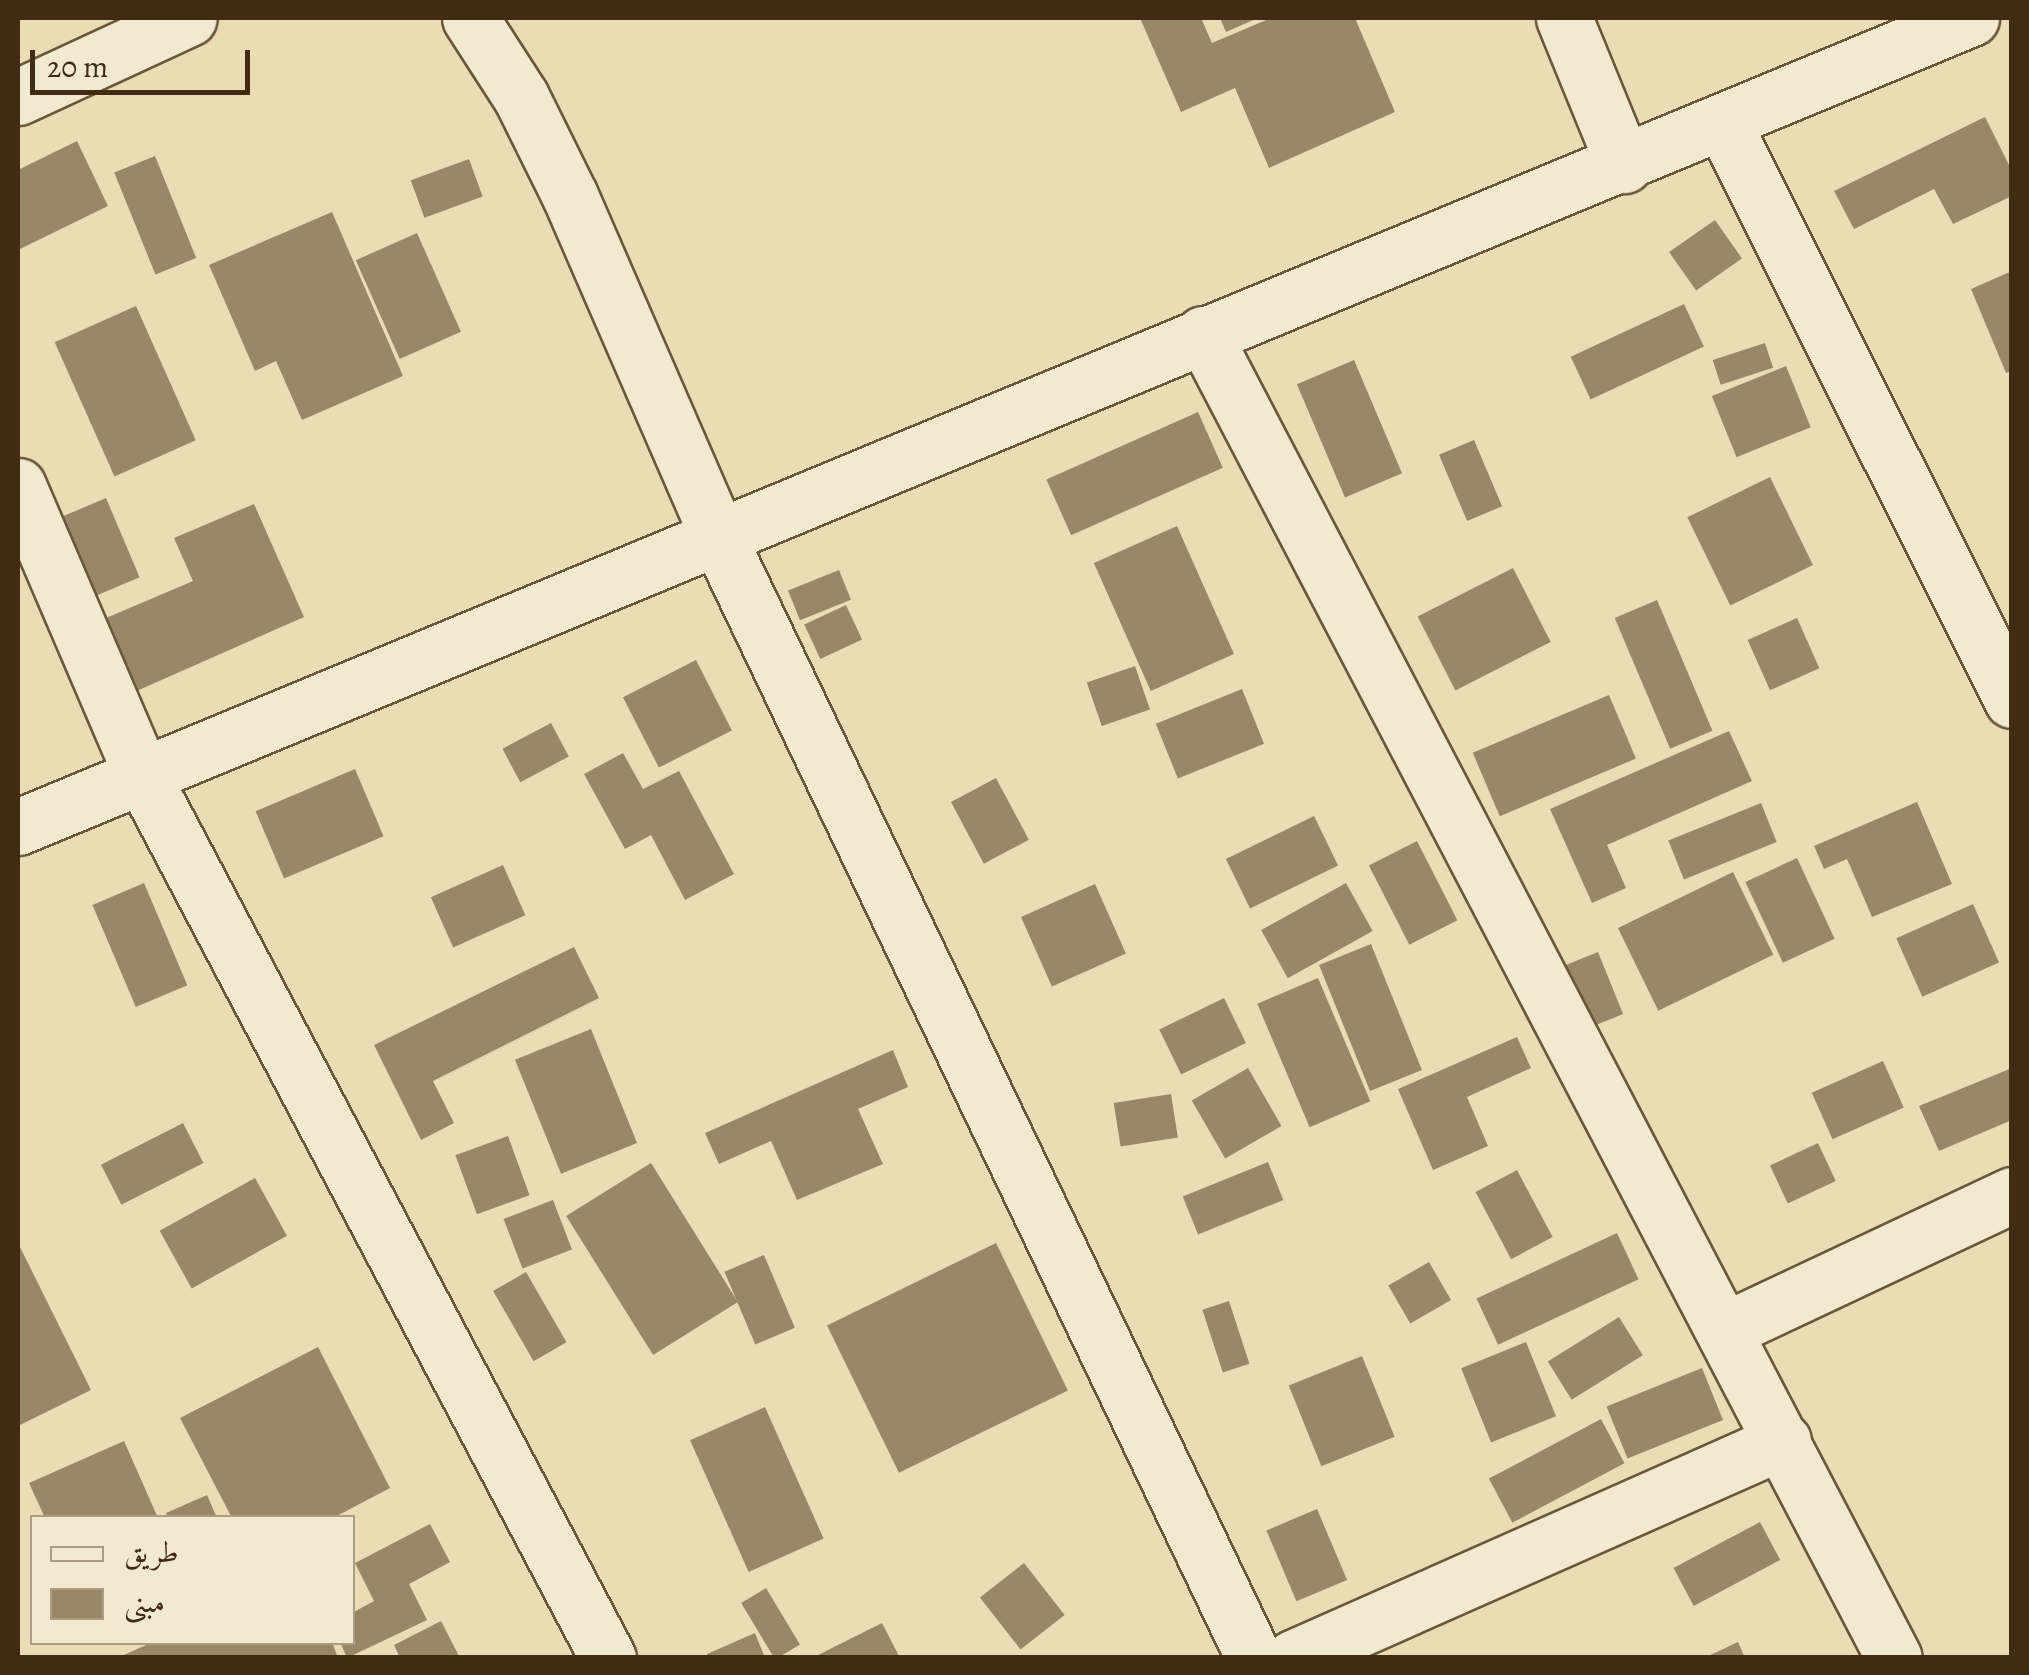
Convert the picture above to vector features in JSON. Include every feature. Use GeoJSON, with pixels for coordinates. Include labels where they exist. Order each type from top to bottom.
{"type":"FeatureCollection","features":[{"type":"Feature","properties":{"kind":"street"},"geometry":{"type":"LineString","coordinates":[[18,97],[188,18]]}},
{"type":"Feature","properties":{"kind":"street"},"geometry":{"type":"LineString","coordinates":[[470,18],[521,97],[570,196],[718,537],[1254,1658]]}},
{"type":"Feature","properties":{"kind":"street"},"geometry":{"type":"LineString","coordinates":[[1564,18],[1624,165]]}},
{"type":"Feature","properties":{"kind":"street"},"geometry":{"type":"LineString","coordinates":[[18,827],[1204,334],[1724,125],[1971,18]]}},
{"type":"Feature","properties":{"kind":"street"},"geometry":{"type":"LineString","coordinates":[[1724,125],[2012,700]]}},
{"type":"Feature","properties":{"kind":"street"},"geometry":{"type":"LineString","coordinates":[[1204,334],[1894,1658]]}},
{"type":"Feature","properties":{"kind":"street"},"geometry":{"type":"LineString","coordinates":[[18,486],[143,777],[608,1658]]}},
{"type":"Feature","properties":{"kind":"street"},"geometry":{"type":"LineString","coordinates":[[1725,1330],[2012,1195]]}},
{"type":"Feature","properties":{"kind":"street"},"geometry":{"type":"LineString","coordinates":[[1294,1658],[1783,1441]]}},
{"type":"Feature","properties":{"kind":"building"},"geometry":{"type":"Polygon","coordinates":[[[1140,18],[1201,18],[1212,43],[1271,18],[1355,18],[1395,112],[1269,168],[1235,88],[1181,112],[1140,18]]]}},
{"type":"Feature","properties":{"kind":"building"},"geometry":{"type":"Polygon","coordinates":[[[1220,18],[1258,18],[1226,32],[1220,18]]]}},
{"type":"Feature","properties":{"kind":"building"},"geometry":{"type":"Polygon","coordinates":[[[1985,117],[2012,171],[2012,196],[1953,224],[1934,189],[1854,229],[1834,191],[1985,117]]]}},
{"type":"Feature","properties":{"kind":"building"},"geometry":{"type":"Polygon","coordinates":[[[77,141],[108,206],[18,250],[18,170],[77,141]]]}},
{"type":"Feature","properties":{"kind":"building"},"geometry":{"type":"Polygon","coordinates":[[[155,156],[196,258],[155,274],[114,172],[155,156]]]}},
{"type":"Feature","properties":{"kind":"building"},"geometry":{"type":"Polygon","coordinates":[[[469,159],[483,197],[424,218],[411,180],[469,159]]]}},
{"type":"Feature","properties":{"kind":"building"},"geometry":{"type":"Polygon","coordinates":[[[332,212],[403,376],[302,420],[276,361],[255,371],[209,265],[332,212]]]}},
{"type":"Feature","properties":{"kind":"building"},"geometry":{"type":"Polygon","coordinates":[[[1715,220],[1742,259],[1696,291],[1669,252],[1715,220]]]}},
{"type":"Feature","properties":{"kind":"building"},"geometry":{"type":"Polygon","coordinates":[[[417,233],[461,332],[400,359],[356,260],[417,233]]]}},
{"type":"Feature","properties":{"kind":"building"},"geometry":{"type":"Polygon","coordinates":[[[2012,271],[2012,371],[2006,373],[1971,289],[2012,271]]]}},
{"type":"Feature","properties":{"kind":"building"},"geometry":{"type":"Polygon","coordinates":[[[1684,304],[1704,347],[1591,399],[1571,357],[1684,304]]]}},
{"type":"Feature","properties":{"kind":"building"},"geometry":{"type":"Polygon","coordinates":[[[136,306],[196,440],[114,476],[55,342],[136,306]]]}},
{"type":"Feature","properties":{"kind":"building"},"geometry":{"type":"Polygon","coordinates":[[[1765,343],[1773,368],[1721,385],[1713,360],[1765,343]]]}},
{"type":"Feature","properties":{"kind":"building"},"geometry":{"type":"Polygon","coordinates":[[[1354,360],[1402,473],[1345,497],[1297,384],[1354,360]]]}},
{"type":"Feature","properties":{"kind":"building"},"geometry":{"type":"Polygon","coordinates":[[[1786,366],[1811,427],[1737,457],[1712,396],[1786,366]]]}},
{"type":"Feature","properties":{"kind":"building"},"geometry":{"type":"Polygon","coordinates":[[[1198,412],[1223,468],[1071,535],[1046,480],[1198,412]]]}},
{"type":"Feature","properties":{"kind":"building"},"geometry":{"type":"Polygon","coordinates":[[[1474,440],[1502,506],[1467,521],[1439,455],[1474,440]]]}},
{"type":"Feature","properties":{"kind":"building"},"geometry":{"type":"Polygon","coordinates":[[[1770,477],[1813,565],[1730,605],[1687,517],[1770,477]]]}},
{"type":"Feature","properties":{"kind":"building"},"geometry":{"type":"Polygon","coordinates":[[[106,498],[140,577],[95,596],[62,517],[106,498]]]}},
{"type":"Feature","properties":{"kind":"building"},"geometry":{"type":"Polygon","coordinates":[[[254,504],[304,617],[123,697],[92,624],[193,581],[174,538],[254,504]]]}},
{"type":"Feature","properties":{"kind":"building"},"geometry":{"type":"Polygon","coordinates":[[[1177,526],[1234,654],[1151,691],[1094,563],[1177,526]]]}},
{"type":"Feature","properties":{"kind":"building"},"geometry":{"type":"Polygon","coordinates":[[[1513,568],[1551,642],[1455,691],[1418,617],[1513,568]]]}},
{"type":"Feature","properties":{"kind":"building"},"geometry":{"type":"Polygon","coordinates":[[[839,570],[851,600],[800,620],[788,591],[839,570]]]}},
{"type":"Feature","properties":{"kind":"building"},"geometry":{"type":"Polygon","coordinates":[[[1657,600],[1712,731],[1670,749],[1615,618],[1657,600]]]}},
{"type":"Feature","properties":{"kind":"building"},"geometry":{"type":"Polygon","coordinates":[[[846,605],[862,639],[820,659],[804,624],[846,605]]]}},
{"type":"Feature","properties":{"kind":"building"},"geometry":{"type":"Polygon","coordinates":[[[1797,618],[1819,668],[1770,690],[1748,640],[1797,618]]]}},
{"type":"Feature","properties":{"kind":"building"},"geometry":{"type":"Polygon","coordinates":[[[696,660],[732,730],[659,768],[623,697],[696,660]]]}},
{"type":"Feature","properties":{"kind":"building"},"geometry":{"type":"Polygon","coordinates":[[[1135,666],[1150,709],[1102,726],[1087,683],[1135,666]]]}},
{"type":"Feature","properties":{"kind":"building"},"geometry":{"type":"Polygon","coordinates":[[[1242,689],[1264,744],[1178,779],[1156,724],[1242,689]]]}},
{"type":"Feature","properties":{"kind":"building"},"geometry":{"type":"Polygon","coordinates":[[[1609,695],[1636,759],[1500,816],[1473,753],[1609,695]]]}},
{"type":"Feature","properties":{"kind":"building"},"geometry":{"type":"Polygon","coordinates":[[[551,723],[569,757],[520,782],[502,749],[551,723]]]}},
{"type":"Feature","properties":{"kind":"building"},"geometry":{"type":"Polygon","coordinates":[[[1729,731],[1752,781],[1607,845],[1626,888],[1592,903],[1550,809],[1729,731]]]}},
{"type":"Feature","properties":{"kind":"building"},"geometry":{"type":"Polygon","coordinates":[[[623,753],[643,789],[679,771],[734,874],[685,900],[651,835],[625,849],[584,774],[623,753]]]}},
{"type":"Feature","properties":{"kind":"building"},"geometry":{"type":"Polygon","coordinates":[[[355,769],[384,836],[284,878],[256,811],[355,769]]]}},
{"type":"Feature","properties":{"kind":"building"},"geometry":{"type":"Polygon","coordinates":[[[996,778],[1029,840],[984,864],[951,802],[996,778]]]}},
{"type":"Feature","properties":{"kind":"building"},"geometry":{"type":"Polygon","coordinates":[[[1917,802],[1952,884],[1872,917],[1847,859],[1824,869],[1814,846],[1917,802]]]}},
{"type":"Feature","properties":{"kind":"building"},"geometry":{"type":"Polygon","coordinates":[[[1761,803],[1777,842],[1684,879],[1668,840],[1761,803]]]}},
{"type":"Feature","properties":{"kind":"building"},"geometry":{"type":"Polygon","coordinates":[[[1314,816],[1338,865],[1250,908],[1226,859],[1314,816]]]}},
{"type":"Feature","properties":{"kind":"building"},"geometry":{"type":"Polygon","coordinates":[[[1417,841],[1457,920],[1409,945],[1369,866],[1417,841]]]}},
{"type":"Feature","properties":{"kind":"building"},"geometry":{"type":"Polygon","coordinates":[[[1797,858],[1835,939],[1783,963],[1745,882],[1797,858]]]}},
{"type":"Feature","properties":{"kind":"building"},"geometry":{"type":"Polygon","coordinates":[[[503,865],[525,915],[453,947],[431,897],[503,865]]]}},
{"type":"Feature","properties":{"kind":"building"},"geometry":{"type":"Polygon","coordinates":[[[1733,872],[1773,955],[1658,1011],[1618,928],[1733,872]]]}},
{"type":"Feature","properties":{"kind":"building"},"geometry":{"type":"Polygon","coordinates":[[[144,883],[187,985],[136,1007],[92,905],[144,883]]]}},
{"type":"Feature","properties":{"kind":"building"},"geometry":{"type":"Polygon","coordinates":[[[1346,883],[1373,931],[1288,978],[1261,930],[1346,883]]]}},
{"type":"Feature","properties":{"kind":"building"},"geometry":{"type":"Polygon","coordinates":[[[1095,884],[1126,953],[1052,986],[1021,917],[1095,884]]]}},
{"type":"Feature","properties":{"kind":"building"},"geometry":{"type":"Polygon","coordinates":[[[1973,904],[1999,962],[1922,997],[1896,938],[1973,904]]]}},
{"type":"Feature","properties":{"kind":"building"},"geometry":{"type":"Polygon","coordinates":[[[1371,944],[1422,1070],[1370,1091],[1319,965],[1371,944]]]}},
{"type":"Feature","properties":{"kind":"building"},"geometry":{"type":"Polygon","coordinates":[[[574,947],[599,998],[433,1081],[454,1123],[421,1140],[374,1045],[574,947]]]}},
{"type":"Feature","properties":{"kind":"building"},"geometry":{"type":"Polygon","coordinates":[[[1598,952],[1623,1014],[1588,1028],[1563,966],[1598,952]]]}},
{"type":"Feature","properties":{"kind":"building"},"geometry":{"type":"Polygon","coordinates":[[[1318,978],[1370,1101],[1310,1127],[1257,1004],[1318,978]]]}},
{"type":"Feature","properties":{"kind":"building"},"geometry":{"type":"Polygon","coordinates":[[[1224,998],[1246,1043],[1181,1075],[1159,1030],[1224,998]]]}},
{"type":"Feature","properties":{"kind":"building"},"geometry":{"type":"Polygon","coordinates":[[[591,1029],[637,1143],[561,1174],[515,1060],[591,1029]]]}},
{"type":"Feature","properties":{"kind":"building"},"geometry":{"type":"Polygon","coordinates":[[[1517,1037],[1531,1068],[1467,1097],[1488,1146],[1433,1170],[1398,1089],[1517,1037]]]}},
{"type":"Feature","properties":{"kind":"building"},"geometry":{"type":"Polygon","coordinates":[[[893,1050],[908,1087],[858,1109],[883,1164],[797,1200],[771,1141],[719,1164],[705,1133],[893,1050]]]}},
{"type":"Feature","properties":{"kind":"building"},"geometry":{"type":"Polygon","coordinates":[[[1883,1061],[1904,1108],[1832,1139],[1812,1093],[1883,1061]]]}},
{"type":"Feature","properties":{"kind":"building"},"geometry":{"type":"Polygon","coordinates":[[[1248,1068],[1282,1126],[1225,1159],[1192,1100],[1248,1068]]]}},
{"type":"Feature","properties":{"kind":"building"},"geometry":{"type":"Polygon","coordinates":[[[2012,1068],[2012,1120],[1939,1151],[1919,1106],[2012,1068]]]}},
{"type":"Feature","properties":{"kind":"building"},"geometry":{"type":"Polygon","coordinates":[[[1171,1094],[1178,1137],[1121,1147],[1114,1103],[1171,1094]]]}},
{"type":"Feature","properties":{"kind":"building"},"geometry":{"type":"Polygon","coordinates":[[[183,1123],[203,1163],[121,1205],[101,1165],[183,1123]]]}},
{"type":"Feature","properties":{"kind":"building"},"geometry":{"type":"Polygon","coordinates":[[[508,1136],[530,1195],[477,1214],[455,1155],[508,1136]]]}},
{"type":"Feature","properties":{"kind":"building"},"geometry":{"type":"Polygon","coordinates":[[[1818,1143],[1836,1181],[1788,1203],[1770,1165],[1818,1143]]]}},
{"type":"Feature","properties":{"kind":"building"},"geometry":{"type":"Polygon","coordinates":[[[1268,1162],[1283,1200],[1198,1234],[1183,1196],[1268,1162]]]}},
{"type":"Feature","properties":{"kind":"building"},"geometry":{"type":"Polygon","coordinates":[[[651,1163],[738,1302],[653,1355],[566,1216],[651,1163]]]}},
{"type":"Feature","properties":{"kind":"building"},"geometry":{"type":"Polygon","coordinates":[[[1517,1170],[1553,1237],[1511,1259],[1476,1192],[1517,1170]]]}},
{"type":"Feature","properties":{"kind":"building"},"geometry":{"type":"Polygon","coordinates":[[[255,1178],[287,1236],[192,1289],[160,1231],[255,1178]]]}},
{"type":"Feature","properties":{"kind":"building"},"geometry":{"type":"Polygon","coordinates":[[[553,1200],[572,1249],[523,1268],[504,1219],[553,1200]]]}},
{"type":"Feature","properties":{"kind":"building"},"geometry":{"type":"Polygon","coordinates":[[[1617,1233],[1639,1279],[1498,1345],[1477,1299],[1617,1233]]]}},
{"type":"Feature","properties":{"kind":"building"},"geometry":{"type":"Polygon","coordinates":[[[18,1243],[91,1390],[18,1426],[18,1243]]]}},
{"type":"Feature","properties":{"kind":"building"},"geometry":{"type":"Polygon","coordinates":[[[996,1243],[1068,1390],[899,1473],[827,1325],[996,1243]]]}},
{"type":"Feature","properties":{"kind":"building"},"geometry":{"type":"Polygon","coordinates":[[[764,1255],[795,1328],[755,1345],[724,1272],[764,1255]]]}},
{"type":"Feature","properties":{"kind":"building"},"geometry":{"type":"Polygon","coordinates":[[[1429,1262],[1451,1300],[1410,1324],[1388,1286],[1429,1262]]]}},
{"type":"Feature","properties":{"kind":"building"},"geometry":{"type":"Polygon","coordinates":[[[526,1272],[566,1342],[534,1361],[493,1291],[526,1272]]]}},
{"type":"Feature","properties":{"kind":"building"},"geometry":{"type":"Polygon","coordinates":[[[1229,1301],[1249,1364],[1223,1372],[1202,1310],[1229,1301]]]}},
{"type":"Feature","properties":{"kind":"building"},"geometry":{"type":"Polygon","coordinates":[[[1619,1317],[1643,1355],[1572,1400],[1548,1362],[1619,1317]]]}},
{"type":"Feature","properties":{"kind":"building"},"geometry":{"type":"Polygon","coordinates":[[[1526,1342],[1556,1416],[1491,1442],[1461,1368],[1526,1342]]]}},
{"type":"Feature","properties":{"kind":"building"},"geometry":{"type":"Polygon","coordinates":[[[318,1347],[390,1488],[339,1515],[230,1515],[180,1418],[318,1347]]]}},
{"type":"Feature","properties":{"kind":"building"},"geometry":{"type":"Polygon","coordinates":[[[1362,1356],[1395,1437],[1321,1466],[1289,1386],[1362,1356]]]}},
{"type":"Feature","properties":{"kind":"building"},"geometry":{"type":"Polygon","coordinates":[[[1702,1368],[1723,1420],[1627,1459],[1607,1407],[1702,1368]]]}},
{"type":"Feature","properties":{"kind":"building"},"geometry":{"type":"Polygon","coordinates":[[[765,1407],[824,1539],[749,1572],[690,1440],[765,1407]]]}},
{"type":"Feature","properties":{"kind":"building"},"geometry":{"type":"Polygon","coordinates":[[[1601,1419],[1624,1463],[1512,1523],[1489,1479],[1601,1419]]]}},
{"type":"Feature","properties":{"kind":"building"},"geometry":{"type":"Polygon","coordinates":[[[124,1441],[157,1515],[44,1515],[29,1483],[124,1441]]]}},
{"type":"Feature","properties":{"kind":"building"},"geometry":{"type":"Polygon","coordinates":[[[207,1495],[216,1515],[167,1515],[207,1495]]]}},
{"type":"Feature","properties":{"kind":"building"},"geometry":{"type":"Polygon","coordinates":[[[1317,1509],[1347,1580],[1296,1601],[1266,1530],[1317,1509]]]}},
{"type":"Feature","properties":{"kind":"building"},"geometry":{"type":"Polygon","coordinates":[[[1760,1522],[1780,1560],[1694,1606],[1673,1568],[1760,1522]]]}},
{"type":"Feature","properties":{"kind":"building"},"geometry":{"type":"Polygon","coordinates":[[[430,1524],[450,1562],[409,1584],[427,1620],[347,1658],[341,1645],[355,1645],[355,1611],[374,1601],[355,1563],[430,1524]]]}},
{"type":"Feature","properties":{"kind":"building"},"geometry":{"type":"Polygon","coordinates":[[[1024,1563],[1065,1615],[1021,1649],[980,1597],[1024,1563]]]}},
{"type":"Feature","properties":{"kind":"building"},"geometry":{"type":"Polygon","coordinates":[[[766,1588],[800,1645],[774,1658],[741,1603],[766,1588]]]}},
{"type":"Feature","properties":{"kind":"building"},"geometry":{"type":"Polygon","coordinates":[[[441,1621],[460,1658],[400,1658],[394,1645],[441,1621]]]}},
{"type":"Feature","properties":{"kind":"building"},"geometry":{"type":"Polygon","coordinates":[[[882,1623],[900,1658],[812,1658],[882,1623]]]}},
{"type":"Feature","properties":{"kind":"building"},"geometry":{"type":"Polygon","coordinates":[[[755,1633],[765,1658],[708,1658],[707,1654],[755,1633]]]}},
{"type":"Feature","properties":{"kind":"building"},"geometry":{"type":"Polygon","coordinates":[[[1738,1642],[1745,1658],[1704,1658],[1738,1642]]]}},
{"type":"Feature","properties":{"kind":"building"},"geometry":{"type":"Polygon","coordinates":[[[146,1645],[333,1645],[338,1658],[117,1658],[146,1645]]]}}]}
